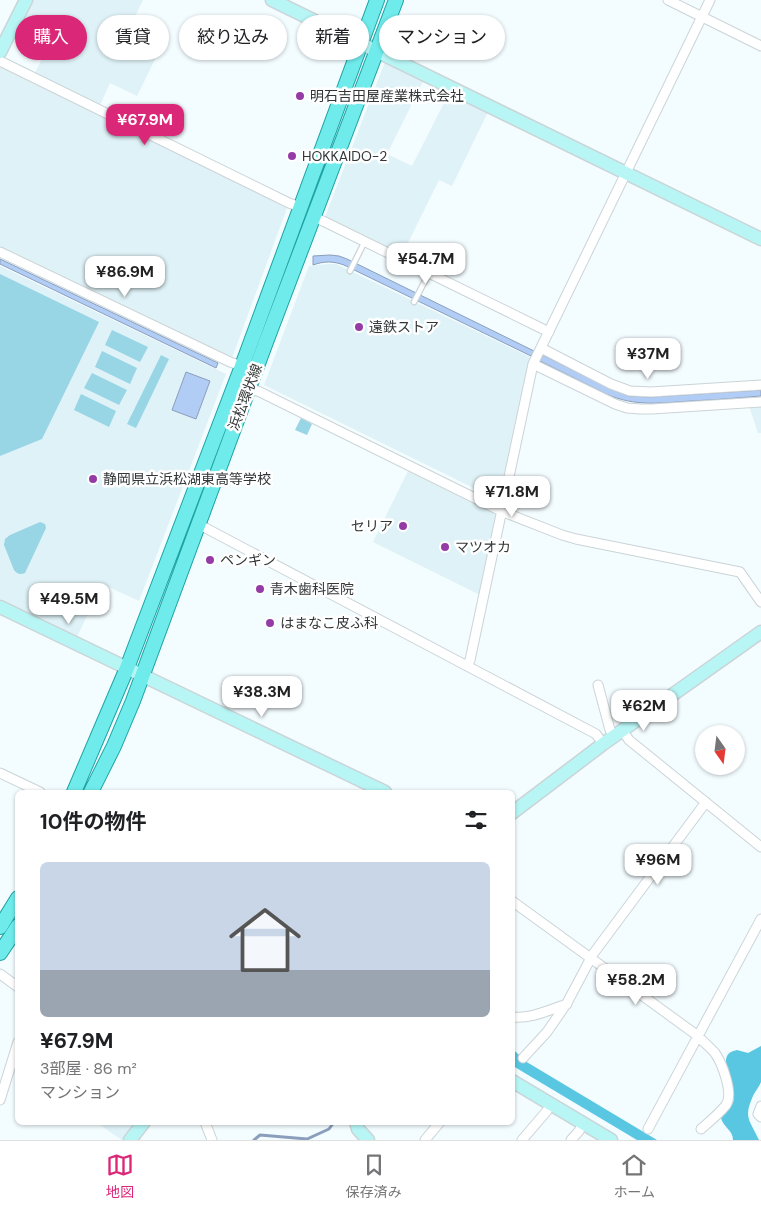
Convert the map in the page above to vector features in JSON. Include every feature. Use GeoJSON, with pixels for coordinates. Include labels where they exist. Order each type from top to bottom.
{"type":"FeatureCollection","features":[{"type":"Feature","properties":{"kind":"main road","name":"浜松環状線"},"geometry":{"type":"LineString","coordinates":[[369,20],[377,0]]}},
{"type":"Feature","properties":{"kind":"main road","name":"浜松環状線"},"geometry":{"type":"LineString","coordinates":[[92,790],[124,724],[248,388],[396,0]]}},
{"type":"Feature","properties":{"kind":"main road","name":"浜松環状線"},"geometry":{"type":"LineString","coordinates":[[75,790],[127,668],[242,366],[354,60]]}},
{"type":"Feature","properties":{"kind":"main road"},"geometry":{"type":"LineString","coordinates":[[0,927],[15,903]]}},
{"type":"Feature","properties":{"kind":"main road"},"geometry":{"type":"LineString","coordinates":[[0,953],[15,930]]}},
{"type":"Feature","properties":{"kind":"street"},"geometry":{"type":"LineString","coordinates":[[0,52],[26,0]]}},
{"type":"Feature","properties":{"kind":"street"},"geometry":{"type":"LineString","coordinates":[[272,0],[303,15]]}},
{"type":"Feature","properties":{"kind":"street"},"geometry":{"type":"LineString","coordinates":[[668,0],[761,46]]}},
{"type":"Feature","properties":{"kind":"street"},"geometry":{"type":"LineString","coordinates":[[467,666],[470,660],[533,364],[710,0]]}},
{"type":"Feature","properties":{"kind":"street"},"geometry":{"type":"LineString","coordinates":[[369,47],[761,239]]}},
{"type":"Feature","properties":{"kind":"street"},"geometry":{"type":"LineString","coordinates":[[0,61],[300,208]]}},
{"type":"Feature","properties":{"kind":"street"},"geometry":{"type":"LineString","coordinates":[[313,217],[549,332]]}},
{"type":"Feature","properties":{"kind":"street"},"geometry":{"type":"LineString","coordinates":[[0,252],[221,358],[242,366]]}},
{"type":"Feature","properties":{"kind":"street"},"geometry":{"type":"LineString","coordinates":[[540,348],[611,384],[630,391],[651,392],[761,385]]}},
{"type":"Feature","properties":{"kind":"street"},"geometry":{"type":"LineString","coordinates":[[533,364],[604,400],[627,408],[652,409],[761,402]]}},
{"type":"Feature","properties":{"kind":"street"},"geometry":{"type":"LineString","coordinates":[[248,388],[260,392],[501,511],[569,538],[740,572],[761,602]]}},
{"type":"Feature","properties":{"kind":"street"},"geometry":{"type":"LineString","coordinates":[[198,524],[596,734],[603,744]]}},
{"type":"Feature","properties":{"kind":"street"},"geometry":{"type":"LineString","coordinates":[[0,607],[381,790]]}},
{"type":"Feature","properties":{"kind":"street"},"geometry":{"type":"LineString","coordinates":[[515,811],[618,733],[761,632]]}},
{"type":"Feature","properties":{"kind":"street"},"geometry":{"type":"LineString","coordinates":[[598,685],[610,730],[629,740],[761,847]]}},
{"type":"Feature","properties":{"kind":"street"},"geometry":{"type":"LineString","coordinates":[[0,773],[36,790]]}},
{"type":"Feature","properties":{"kind":"street"},"geometry":{"type":"LineString","coordinates":[[523,1058],[547,1032],[567,1004],[591,958],[706,802]]}},
{"type":"Feature","properties":{"kind":"street"},"geometry":{"type":"LineString","coordinates":[[515,903],[698,1036],[713,1051],[722,1066],[729,1098],[727,1104],[701,1129]]}},
{"type":"Feature","properties":{"kind":"street"},"geometry":{"type":"LineString","coordinates":[[648,1129],[761,919]]}},
{"type":"Feature","properties":{"kind":"street"},"geometry":{"type":"LineString","coordinates":[[0,974],[15,985]]}},
{"type":"Feature","properties":{"kind":"street"},"geometry":{"type":"LineString","coordinates":[[515,1017],[532,1016],[567,1004]]}},
{"type":"Feature","properties":{"kind":"street"},"geometry":{"type":"LineString","coordinates":[[0,1100],[15,1052]]}},
{"type":"Feature","properties":{"kind":"street"},"geometry":{"type":"LineString","coordinates":[[515,1083],[612,1140]]}},
{"type":"Feature","properties":{"kind":"street"},"geometry":{"type":"LineString","coordinates":[[522,1140],[551,1104]]}},
{"type":"Feature","properties":{"kind":"street"},"geometry":{"type":"LineString","coordinates":[[761,1106],[758,1114],[761,1118]]}},
{"type":"Feature","properties":{"kind":"street"},"geometry":{"type":"LineString","coordinates":[[571,1140],[583,1123]]}},
{"type":"Feature","properties":{"kind":"street"},"geometry":{"type":"LineString","coordinates":[[130,1140],[142,1125]]}},
{"type":"Feature","properties":{"kind":"street"},"geometry":{"type":"LineString","coordinates":[[206,1125],[212,1140]]}},
{"type":"Feature","properties":{"kind":"street"},"geometry":{"type":"LineString","coordinates":[[357,1125],[368,1140]]}},
{"type":"Feature","properties":{"kind":"street"},"geometry":{"type":"LineString","coordinates":[[425,1140],[438,1125]]}},
{"type":"Feature","properties":{"kind":"lane"},"geometry":{"type":"LineString","coordinates":[[350,270],[365,241]]}},
{"type":"Feature","properties":{"kind":"lane"},"geometry":{"type":"LineString","coordinates":[[414,301],[428,273]]}},
{"type":"Feature","properties":{"kind":"shaded area"},"geometry":{"type":"Polygon","coordinates":[[[32,0],[143,0],[136,15],[97,15],[97,60],[155,60],[137,96],[110,83],[100,105],[35,73],[41,60],[87,60],[87,15],[25,15],[32,0]]]}},
{"type":"Feature","properties":{"kind":"shaded area"},"geometry":{"type":"Polygon","coordinates":[[[385,62],[424,80],[387,154],[412,166],[449,93],[488,112],[452,186],[439,180],[402,255],[325,217],[385,62]]]}},
{"type":"Feature","properties":{"kind":"shaded area"},"geometry":{"type":"Polygon","coordinates":[[[0,68],[287,208],[232,358],[0,247],[0,68]]]}},
{"type":"Feature","properties":{"kind":"shaded area"},"geometry":{"type":"Polygon","coordinates":[[[330,255],[347,259],[534,351],[531,356],[344,265],[328,262],[313,265],[313,256],[330,255]]]}},
{"type":"Feature","properties":{"kind":"shaded area"},"geometry":{"type":"Polygon","coordinates":[[[0,259],[218,363],[216,368],[0,264],[0,259]]]}},
{"type":"Feature","properties":{"kind":"shaded area"},"geometry":{"type":"Polygon","coordinates":[[[336,264],[530,357],[500,496],[494,498],[264,385],[309,266],[336,264]]]}},
{"type":"Feature","properties":{"kind":"shaded area","name":"静岡県立浜松湖東高等学校"},"geometry":{"type":"Polygon","coordinates":[[[0,266],[226,374],[139,601],[102,584],[76,639],[0,602],[0,266]]]}},
{"type":"Feature","properties":{"kind":"shaded area"},"geometry":{"type":"Polygon","coordinates":[[[0,274],[99,322],[42,439],[0,456],[0,274]]]}},
{"type":"Feature","properties":{"kind":"shaded area"},"geometry":{"type":"Polygon","coordinates":[[[112,330],[148,347],[140,362],[105,345],[112,330]]]}},
{"type":"Feature","properties":{"kind":"shaded area"},"geometry":{"type":"Polygon","coordinates":[[[102,351],[137,368],[130,384],[95,367],[102,351]]]}},
{"type":"Feature","properties":{"kind":"shaded area"},"geometry":{"type":"Polygon","coordinates":[[[161,355],[169,359],[136,428],[127,424],[161,355]]]}},
{"type":"Feature","properties":{"kind":"shaded area"},"geometry":{"type":"Polygon","coordinates":[[[543,355],[629,396],[651,397],[761,390],[761,396],[658,403],[628,401],[606,394],[540,361],[543,355]]]}},
{"type":"Feature","properties":{"kind":"shaded area"},"geometry":{"type":"Polygon","coordinates":[[[186,372],[210,381],[196,419],[172,410],[186,372]]]}},
{"type":"Feature","properties":{"kind":"shaded area"},"geometry":{"type":"Polygon","coordinates":[[[92,373],[127,390],[119,405],[84,388],[92,373]]]}},
{"type":"Feature","properties":{"kind":"shaded area"},"geometry":{"type":"Polygon","coordinates":[[[81,394],[116,411],[109,427],[74,410],[81,394]]]}},
{"type":"Feature","properties":{"kind":"shaded area"},"geometry":{"type":"Polygon","coordinates":[[[761,405],[761,433],[758,433],[749,406],[761,405]]]}},
{"type":"Feature","properties":{"kind":"shaded area"},"geometry":{"type":"Polygon","coordinates":[[[301,418],[312,424],[307,435],[295,430],[301,418]]]}},
{"type":"Feature","properties":{"kind":"shaded area"},"geometry":{"type":"Polygon","coordinates":[[[408,471],[494,513],[496,517],[480,595],[373,542],[408,471]]]}},
{"type":"Feature","properties":{"kind":"shaded area"},"geometry":{"type":"Polygon","coordinates":[[[40,522],[45,524],[46,528],[25,573],[17,573],[4,545],[5,539],[40,522]]]}},
{"type":"Feature","properties":{"kind":"shaded area"},"geometry":{"type":"Polygon","coordinates":[[[761,1046],[761,1082],[748,1109],[749,1119],[759,1140],[733,1140],[721,1118],[731,1106],[734,1098],[726,1065],[727,1056],[737,1050],[748,1053],[761,1046]]]}},
{"type":"Feature","properties":{"kind":"shaded area"},"geometry":{"type":"Polygon","coordinates":[[[515,1051],[525,1061],[657,1140],[637,1140],[515,1067],[515,1051]]]}},
{"type":"Feature","properties":{"kind":"shaded area"},"geometry":{"type":"Polygon","coordinates":[[[100,1125],[134,1125],[122,1140],[100,1125]]]}},
{"type":"Feature","properties":{"kind":"waterway"},"geometry":{"type":"LineString","coordinates":[[254,1140],[260,1135],[307,1139],[329,1129],[332,1125]]}},
{"type":"Feature","properties":{"kind":"place","name":"明石吉田屋産業株式会社"},"geometry":{"type":"Point","coordinates":[300,96]}},
{"type":"Feature","properties":{"kind":"place","name":"HOKKAIDO-2"},"geometry":{"type":"Point","coordinates":[292,156]}},
{"type":"Feature","properties":{"kind":"place","name":"遠鉄ストア"},"geometry":{"type":"Point","coordinates":[359,327]}},
{"type":"Feature","properties":{"kind":"place","name":"静岡県立浜松湖東高等学校"},"geometry":{"type":"Point","coordinates":[93,479]}},
{"type":"Feature","properties":{"kind":"place","name":"セリア"},"geometry":{"type":"Point","coordinates":[403,526]}},
{"type":"Feature","properties":{"kind":"place","name":"マツオカ"},"geometry":{"type":"Point","coordinates":[445,547]}},
{"type":"Feature","properties":{"kind":"place","name":"ペンギン"},"geometry":{"type":"Point","coordinates":[210,560]}},
{"type":"Feature","properties":{"kind":"place","name":"青木歯科医院"},"geometry":{"type":"Point","coordinates":[260,589]}},
{"type":"Feature","properties":{"kind":"place","name":"はまなこ皮ふ科"},"geometry":{"type":"Point","coordinates":[270,623]}}]}
